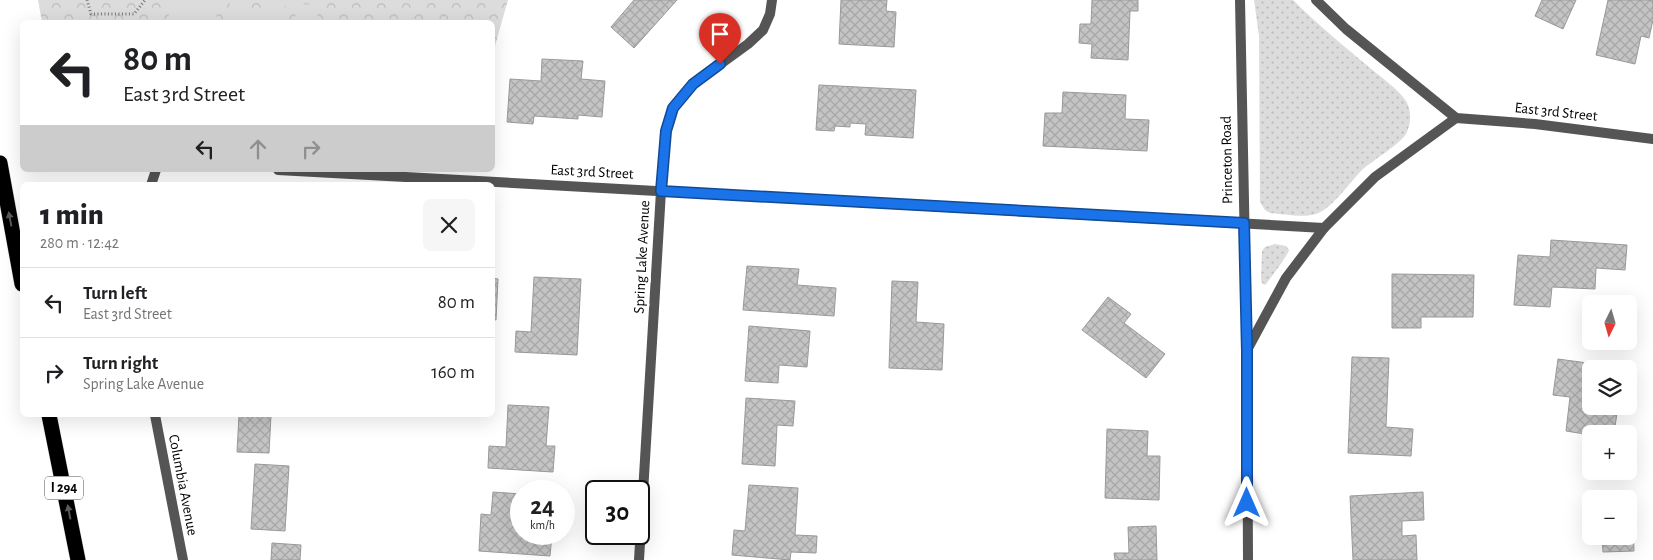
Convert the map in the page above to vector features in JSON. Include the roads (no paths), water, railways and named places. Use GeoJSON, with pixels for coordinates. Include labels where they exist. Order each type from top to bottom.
{"type":"FeatureCollection","features":[{"type":"Feature","properties":{"kind":"highway"},"geometry":{"type":"LineString","coordinates":[[0,163],[20,273]]}},
{"type":"Feature","properties":{"kind":"highway","name":"I 294"},"geometry":{"type":"LineString","coordinates":[[49,417],[78,560]]}},
{"type":"Feature","properties":{"kind":"street","name":"Spring Lake Avenue"},"geometry":{"type":"LineString","coordinates":[[639,560],[666,131],[673,108],[693,84],[748,44],[763,30],[770,14],[772,0]]}},
{"type":"Feature","properties":{"kind":"street","name":"Princeton Road"},"geometry":{"type":"LineString","coordinates":[[1240,0],[1247,351],[1248,560]]}},
{"type":"Feature","properties":{"kind":"street"},"geometry":{"type":"LineString","coordinates":[[1247,351],[1286,278],[1324,228],[1375,177],[1456,118],[1346,29],[1316,0]]}},
{"type":"Feature","properties":{"kind":"street","name":"East 3rd Street"},"geometry":{"type":"LineString","coordinates":[[1456,118],[1535,124],[1653,139]]}},
{"type":"Feature","properties":{"kind":"street","name":"East 3rd Street"},"geometry":{"type":"LineString","coordinates":[[314,172],[1324,228]]}},
{"type":"Feature","properties":{"kind":"street","name":"Columbia Avenue"},"geometry":{"type":"LineString","coordinates":[[155,417],[183,560]]}}]}
